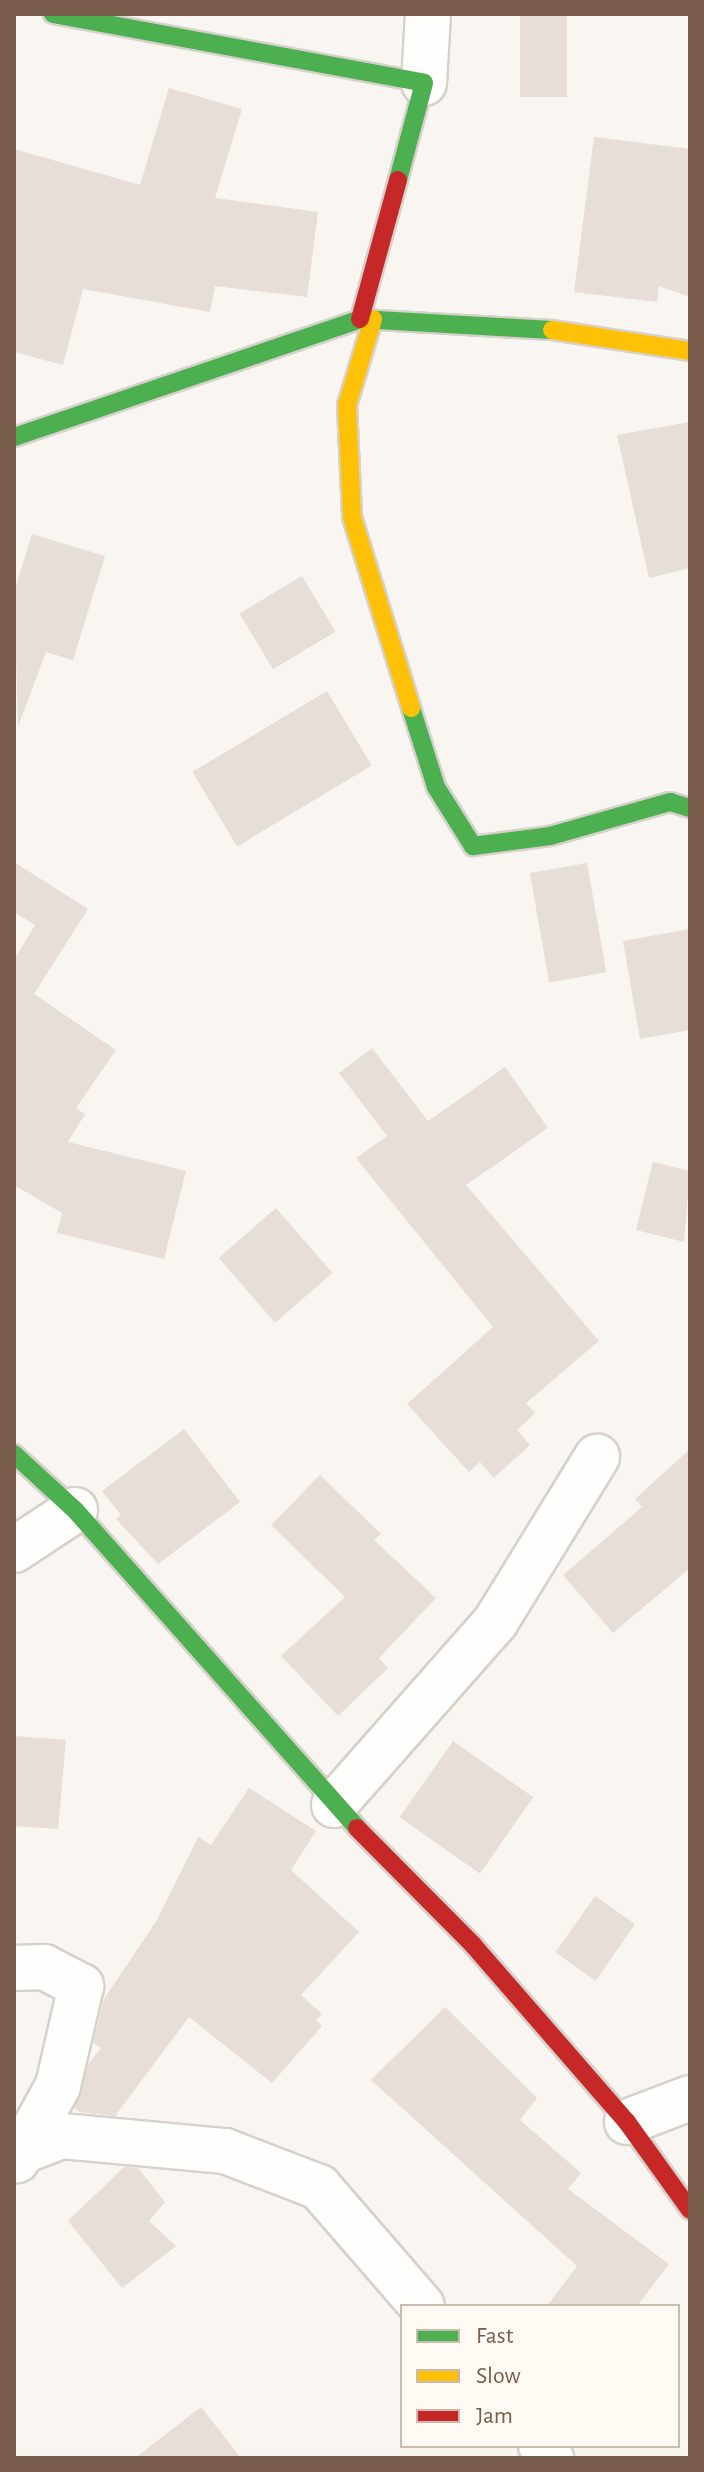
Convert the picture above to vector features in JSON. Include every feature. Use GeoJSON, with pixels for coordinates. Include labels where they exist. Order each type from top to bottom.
{"type":"FeatureCollection","features":[{"type":"Feature","properties":{"kind":"street"},"geometry":{"type":"LineString","coordinates":[[53,14],[424,83]]}},
{"type":"Feature","properties":{"kind":"street"},"geometry":{"type":"LineString","coordinates":[[428,14],[424,83],[347,405],[352,517],[436,787],[473,846],[550,836],[670,802],[690,808]]}},
{"type":"Feature","properties":{"kind":"street"},"geometry":{"type":"LineString","coordinates":[[14,437],[366,319],[549,330],[690,351]]}},
{"type":"Feature","properties":{"kind":"street"},"geometry":{"type":"LineString","coordinates":[[14,1454],[75,1510],[334,1805],[473,1945],[627,2122],[690,2210]]}},
{"type":"Feature","properties":{"kind":"street"},"geometry":{"type":"LineString","coordinates":[[334,1805],[496,1621],[597,1457]]}},
{"type":"Feature","properties":{"kind":"street"},"geometry":{"type":"LineString","coordinates":[[14,1550],[75,1510]]}},
{"type":"Feature","properties":{"kind":"street"},"geometry":{"type":"LineString","coordinates":[[14,1968],[44,1967],[81,1986],[58,2086],[17,2159]]}},
{"type":"Feature","properties":{"kind":"street"},"geometry":{"type":"LineString","coordinates":[[627,2122],[690,2098]]}},
{"type":"Feature","properties":{"kind":"street"},"geometry":{"type":"LineString","coordinates":[[17,2159],[62,2136],[225,2151],[319,2187],[420,2304]]}},
{"type":"Feature","properties":{"kind":"building"},"geometry":{"type":"Polygon","coordinates":[[[520,14],[567,14],[567,97],[520,97],[520,14]]]}},
{"type":"Feature","properties":{"kind":"building"},"geometry":{"type":"Polygon","coordinates":[[[169,88],[242,109],[215,198],[318,212],[307,297],[215,286],[210,312],[83,289],[63,365],[14,352],[14,149],[140,185],[169,88]]]}},
{"type":"Feature","properties":{"kind":"building"},"geometry":{"type":"Polygon","coordinates":[[[594,137],[690,149],[690,297],[659,286],[657,302],[574,292],[594,137]]]}},
{"type":"Feature","properties":{"kind":"building"},"geometry":{"type":"Polygon","coordinates":[[[690,422],[690,568],[649,578],[617,435],[690,422]]]}},
{"type":"Feature","properties":{"kind":"building"},"geometry":{"type":"Polygon","coordinates":[[[32,534],[105,556],[73,660],[46,652],[18,727],[14,592],[32,534]]]}},
{"type":"Feature","properties":{"kind":"building"},"geometry":{"type":"Polygon","coordinates":[[[302,576],[335,632],[273,669],[239,614],[302,576]]]}},
{"type":"Feature","properties":{"kind":"building"},"geometry":{"type":"Polygon","coordinates":[[[327,691],[372,766],[237,846],[192,772],[327,691]]]}},
{"type":"Feature","properties":{"kind":"building"},"geometry":{"type":"Polygon","coordinates":[[[14,862],[88,909],[34,994],[116,1050],[76,1108],[85,1114],[68,1142],[186,1171],[164,1259],[57,1233],[62,1213],[14,1185],[14,960],[35,925],[14,912],[14,862]]]}},
{"type":"Feature","properties":{"kind":"building"},"geometry":{"type":"Polygon","coordinates":[[[587,863],[606,972],[549,982],[530,873],[587,863]]]}},
{"type":"Feature","properties":{"kind":"building"},"geometry":{"type":"Polygon","coordinates":[[[690,929],[690,1030],[640,1039],[623,941],[690,929]]]}},
{"type":"Feature","properties":{"kind":"building"},"geometry":{"type":"Polygon","coordinates":[[[372,1048],[428,1121],[505,1067],[548,1128],[466,1185],[599,1341],[526,1403],[535,1413],[517,1430],[530,1445],[494,1478],[480,1462],[469,1472],[407,1404],[493,1327],[356,1158],[387,1136],[339,1073],[372,1048]]]}},
{"type":"Feature","properties":{"kind":"building"},"geometry":{"type":"Polygon","coordinates":[[[653,1162],[690,1171],[684,1242],[636,1230],[653,1162]]]}},
{"type":"Feature","properties":{"kind":"building"},"geometry":{"type":"Polygon","coordinates":[[[276,1208],[332,1273],[275,1323],[219,1258],[276,1208]]]}},
{"type":"Feature","properties":{"kind":"building"},"geometry":{"type":"Polygon","coordinates":[[[184,1429],[240,1502],[158,1564],[116,1519],[121,1515],[102,1491],[184,1429]]]}},
{"type":"Feature","properties":{"kind":"building"},"geometry":{"type":"Polygon","coordinates":[[[690,1449],[690,1568],[613,1633],[563,1575],[642,1507],[635,1499],[690,1449]]]}},
{"type":"Feature","properties":{"kind":"building"},"geometry":{"type":"Polygon","coordinates":[[[320,1475],[381,1534],[374,1540],[436,1598],[379,1658],[388,1668],[338,1716],[281,1656],[345,1597],[271,1525],[320,1475]]]}},
{"type":"Feature","properties":{"kind":"building"},"geometry":{"type":"Polygon","coordinates":[[[14,1736],[66,1740],[58,1829],[14,1826],[14,1736]]]}},
{"type":"Feature","properties":{"kind":"building"},"geometry":{"type":"Polygon","coordinates":[[[453,1741],[533,1797],[480,1873],[400,1817],[453,1741]]]}},
{"type":"Feature","properties":{"kind":"building"},"geometry":{"type":"Polygon","coordinates":[[[249,1788],[316,1831],[291,1870],[359,1932],[301,1995],[322,2014],[316,2020],[322,2026],[272,2083],[189,2017],[115,2116],[79,2112],[74,2108],[89,2063],[101,2048],[93,2043],[104,1999],[157,1920],[198,1837],[211,1845],[249,1788]]]}},
{"type":"Feature","properties":{"kind":"building"},"geometry":{"type":"Polygon","coordinates":[[[595,1896],[635,1924],[596,1981],[555,1953],[595,1896]]]}},
{"type":"Feature","properties":{"kind":"building"},"geometry":{"type":"Polygon","coordinates":[[[445,2007],[537,2098],[520,2120],[581,2173],[568,2189],[669,2264],[639,2304],[548,2304],[577,2266],[371,2080],[445,2007]]]}},
{"type":"Feature","properties":{"kind":"building"},"geometry":{"type":"Polygon","coordinates":[[[124,2167],[138,2168],[165,2202],[149,2221],[176,2246],[122,2288],[68,2221],[124,2167]]]}},
{"type":"Feature","properties":{"kind":"building"},"geometry":{"type":"Polygon","coordinates":[[[201,2407],[241,2458],[135,2458],[201,2407]]]}},
{"type":"Feature","properties":{"kind":"traffic: fast"},"geometry":{"type":"LineString","coordinates":[[53,14],[424,83],[398,180]]}},
{"type":"Feature","properties":{"kind":"traffic: fast"},"geometry":{"type":"LineString","coordinates":[[14,437],[360,319],[552,330]]}},
{"type":"Feature","properties":{"kind":"traffic: fast"},"geometry":{"type":"LineString","coordinates":[[411,708],[436,787],[473,846],[550,836],[670,802],[690,808]]}},
{"type":"Feature","properties":{"kind":"traffic: fast"},"geometry":{"type":"LineString","coordinates":[[14,1454],[75,1510],[357,1828]]}},
{"type":"Feature","properties":{"kind":"traffic: slow"},"geometry":{"type":"LineString","coordinates":[[373,319],[347,405],[352,517],[411,708]]}},
{"type":"Feature","properties":{"kind":"traffic: slow"},"geometry":{"type":"LineString","coordinates":[[552,330],[690,351]]}},
{"type":"Feature","properties":{"kind":"traffic: jam"},"geometry":{"type":"LineString","coordinates":[[360,319],[398,180]]}},
{"type":"Feature","properties":{"kind":"traffic: jam"},"geometry":{"type":"LineString","coordinates":[[357,1828],[473,1945],[627,2122],[690,2210]]}}]}
